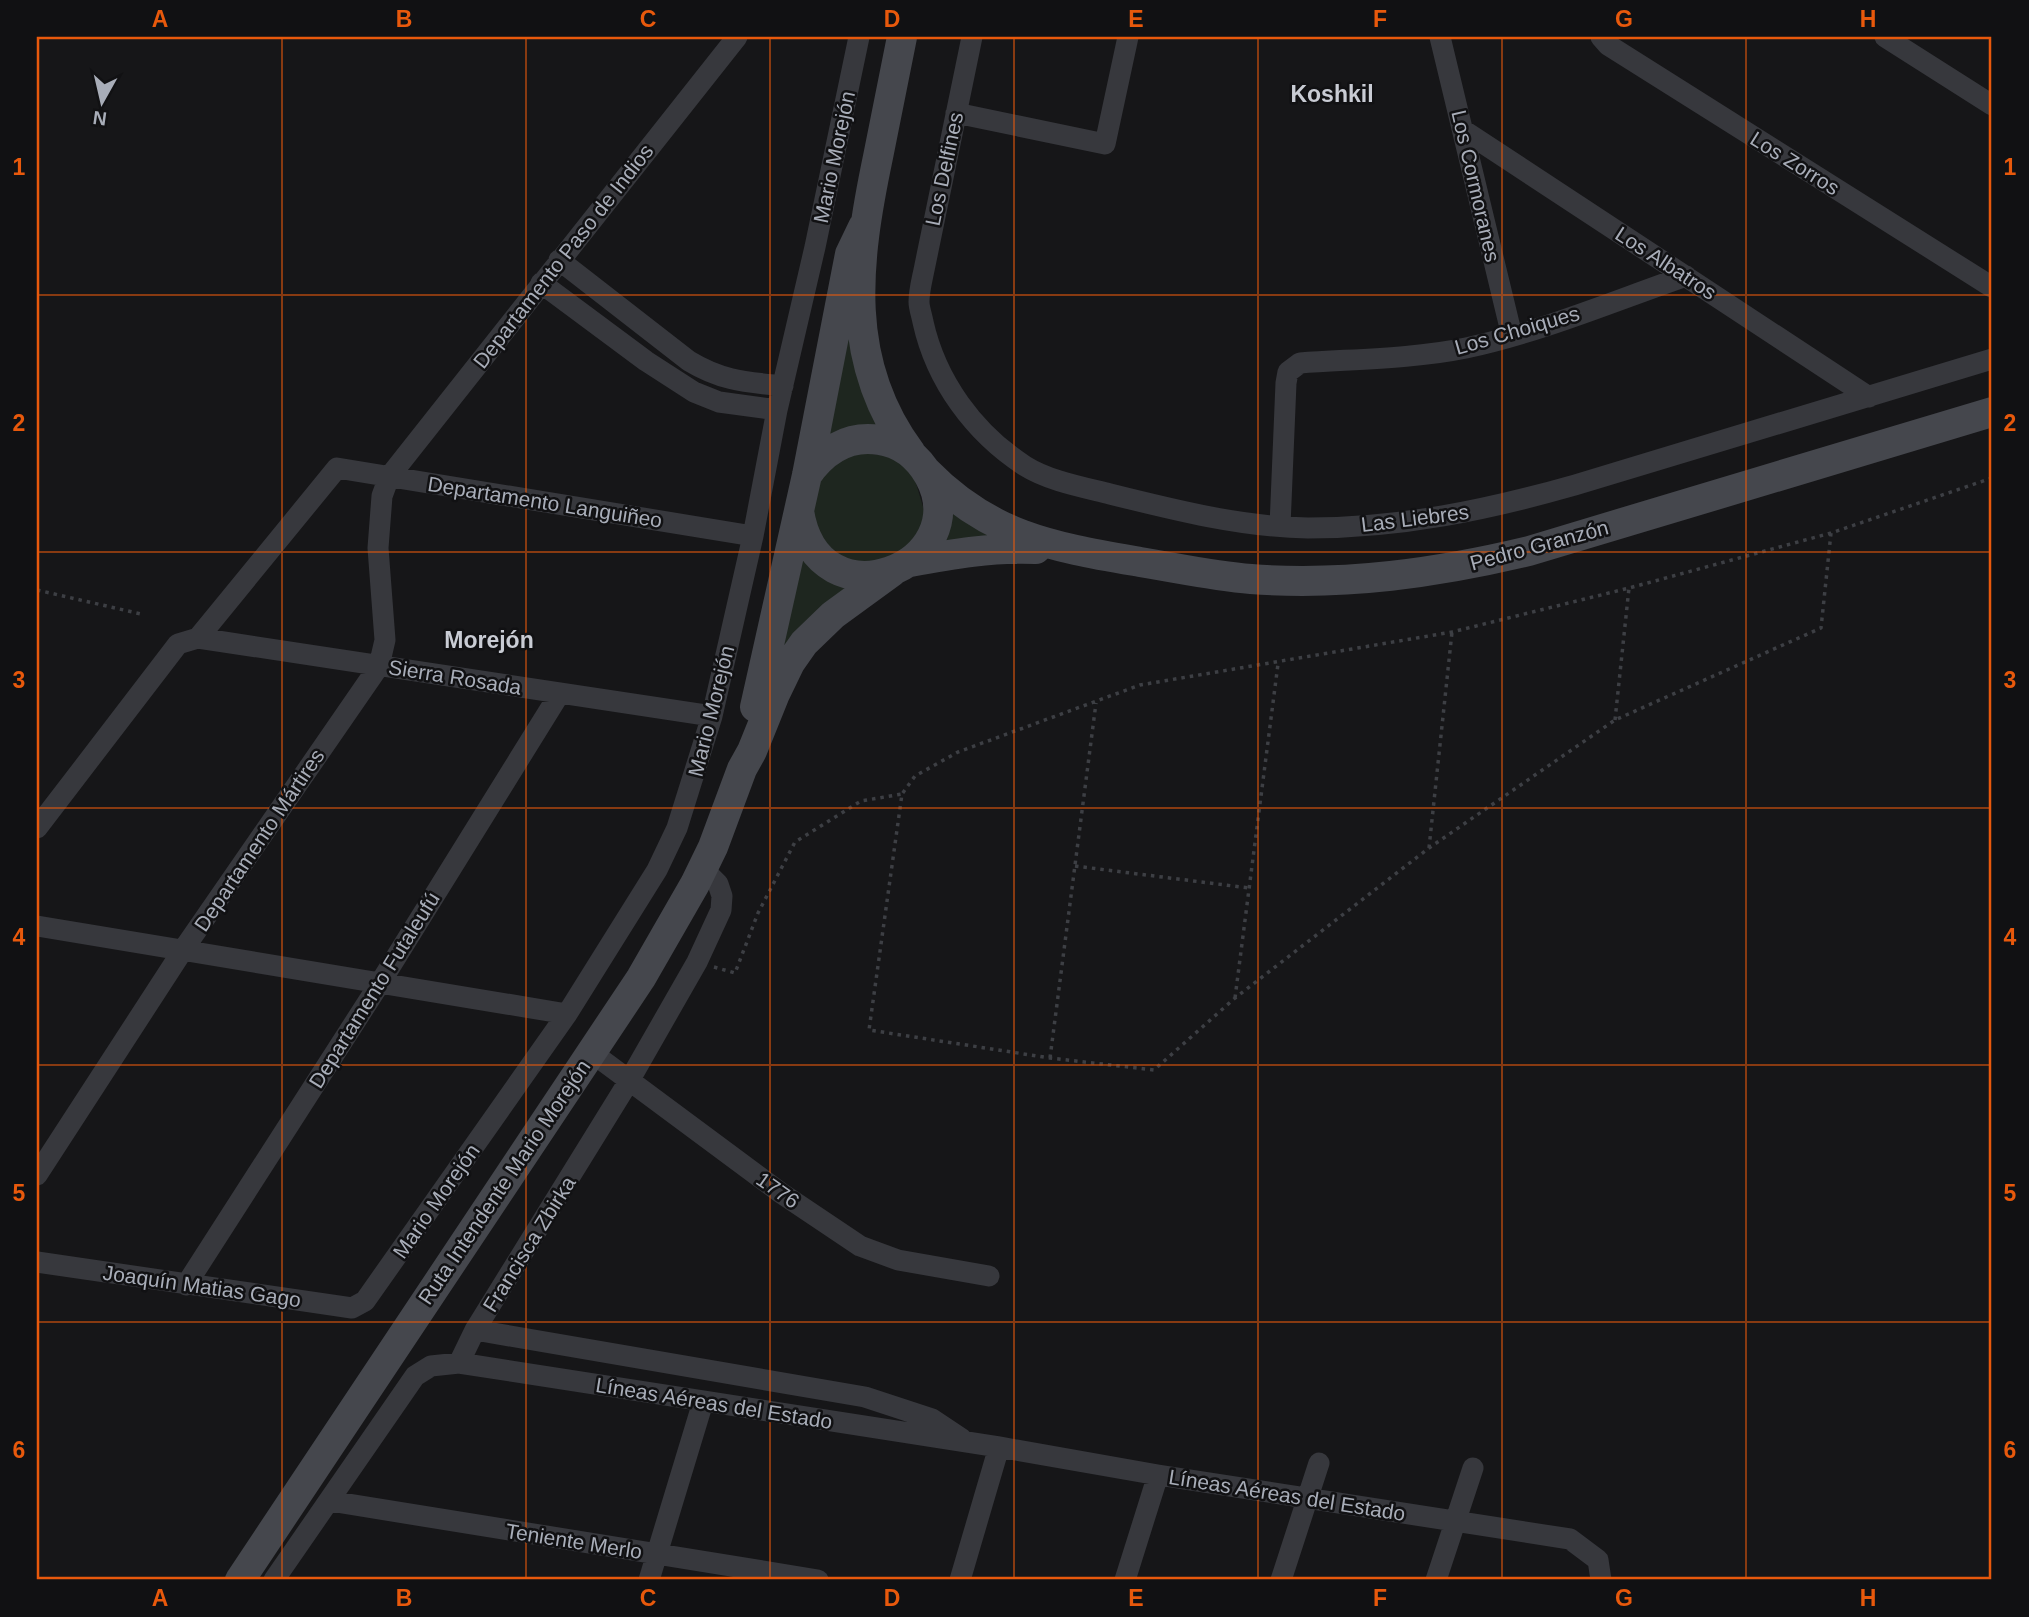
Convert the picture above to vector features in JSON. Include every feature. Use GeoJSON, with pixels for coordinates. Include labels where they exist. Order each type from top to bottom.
{"type":"FeatureCollection","features":[{"type":"Feature","properties":{"kind":"main road"},"geometry":{"type":"LineString","coordinates":[[856,256],[860,317],[872,377],[888,419],[933,484],[937,501],[931,535],[922,550],[901,567],[876,576],[844,572],[817,554],[808,541],[799,510],[856,256],[863,227],[902,37]]}},
{"type":"Feature","properties":{"kind":"main road","name":"Pedro Granzón"},"geometry":{"type":"LineString","coordinates":[[918,462],[951,494],[987,519],[1026,538],[1072,550],[1250,579],[1361,580],[1416,574],[1529,551],[1992,412]]}},
{"type":"Feature","properties":{"kind":"main road"},"geometry":{"type":"LineString","coordinates":[[807,475],[817,461],[830,450],[846,442],[862,439],[896,444],[918,462]]}},
{"type":"Feature","properties":{"kind":"main road","name":"Ruta Intendente Mario Morejón"},"geometry":{"type":"LineString","coordinates":[[240,1580],[641,978],[703,869],[742,769],[799,510]]}},
{"type":"Feature","properties":{"kind":"main road","name":"Pedro Granzón"},"geometry":{"type":"LineString","coordinates":[[901,567],[957,553],[1000,548],[1072,550]]}},
{"type":"Feature","properties":{"kind":"main road","name":"Ruta Intendente Mario Morejón"},"geometry":{"type":"LineString","coordinates":[[742,769],[781,680],[797,653],[840,609],[901,567]]}},
{"type":"Feature","properties":{"kind":"street","name":"Departamento Paso de Indios"},"geometry":{"type":"LineString","coordinates":[[389,477],[737,37]]}},
{"type":"Feature","properties":{"kind":"street","name":"Mario Morejón"},"geometry":{"type":"LineString","coordinates":[[365,1301],[567,1014],[662,860],[685,808],[712,716],[753,536],[777,410],[815,247],[859,37]]}},
{"type":"Feature","properties":{"kind":"street","name":"Los Delfines"},"geometry":{"type":"LineString","coordinates":[[919,302],[935,206],[972,37]]}},
{"type":"Feature","properties":{"kind":"street"},"geometry":{"type":"LineString","coordinates":[[956,113],[1105,144],[1128,37]]}},
{"type":"Feature","properties":{"kind":"street","name":"Los Cormoranes"},"geometry":{"type":"LineString","coordinates":[[1440,37],[1512,336]]}},
{"type":"Feature","properties":{"kind":"street","name":"Los Zorros"},"geometry":{"type":"LineString","coordinates":[[1601,37],[1608,45],[1992,287]]}},
{"type":"Feature","properties":{"kind":"street"},"geometry":{"type":"LineString","coordinates":[[1885,37],[1992,105]]}},
{"type":"Feature","properties":{"kind":"street","name":"Los Albatros"},"geometry":{"type":"LineString","coordinates":[[1463,130],[1869,397]]}},
{"type":"Feature","properties":{"kind":"street"},"geometry":{"type":"LineString","coordinates":[[815,247],[856,256]]}},
{"type":"Feature","properties":{"kind":"street"},"geometry":{"type":"LineString","coordinates":[[559,260],[689,361],[712,375],[737,381],[783,386]]}},
{"type":"Feature","properties":{"kind":"street","name":"Los Choiques"},"geometry":{"type":"LineString","coordinates":[[1280,526],[1286,383],[1288,372],[1300,363],[1403,356],[1464,348],[1512,336],[1686,276]]}},
{"type":"Feature","properties":{"kind":"street"},"geometry":{"type":"LineString","coordinates":[[541,283],[646,361],[694,392],[719,402],[777,410]]}},
{"type":"Feature","properties":{"kind":"street","name":"Las Liebres"},"geometry":{"type":"LineString","coordinates":[[919,302],[928,342],[947,385],[966,413],[995,443],[1026,467],[1071,484],[1158,506],[1240,522],[1308,528],[1385,524],[1506,505],[1992,359]]}},
{"type":"Feature","properties":{"kind":"street","name":"Departamento Languiñeo"},"geometry":{"type":"LineString","coordinates":[[198,638],[337,468],[753,536]]}},
{"type":"Feature","properties":{"kind":"street","name":"Departamento Mártires"},"geometry":{"type":"LineString","coordinates":[[37,1175],[183,950],[379,666],[385,640],[377,548],[382,496],[389,477]]}},
{"type":"Feature","properties":{"kind":"street"},"geometry":{"type":"LineString","coordinates":[[37,828],[178,644],[198,638]]}},
{"type":"Feature","properties":{"kind":"street","name":"Sierra Rosada"},"geometry":{"type":"LineString","coordinates":[[198,638],[712,716]]}},
{"type":"Feature","properties":{"kind":"street","name":"Departamento Futaleufú"},"geometry":{"type":"LineString","coordinates":[[186,1284],[380,983],[560,693]]}},
{"type":"Feature","properties":{"kind":"street","name":"Francisca Zbirka"},"geometry":{"type":"LineString","coordinates":[[459,1363],[475,1330],[629,1081],[697,962],[720,910],[722,896],[718,884],[703,869]]}},
{"type":"Feature","properties":{"kind":"street"},"geometry":{"type":"LineString","coordinates":[[37,926],[567,1014]]}},
{"type":"Feature","properties":{"kind":"street","name":"1776"},"geometry":{"type":"LineString","coordinates":[[591,1052],[781,1193],[860,1246],[898,1260],[989,1276]]}},
{"type":"Feature","properties":{"kind":"street","name":"Joaquín Matias Gago"},"geometry":{"type":"LineString","coordinates":[[37,1262],[352,1308],[365,1301]]}},
{"type":"Feature","properties":{"kind":"street","name":"Líneas Aéreas del Estado"},"geometry":{"type":"LineString","coordinates":[[475,1330],[865,1397],[932,1419],[968,1444]]}},
{"type":"Feature","properties":{"kind":"street"},"geometry":{"type":"LineString","coordinates":[[274,1580],[415,1376],[431,1366],[459,1363]]}},
{"type":"Feature","properties":{"kind":"street","name":"Líneas Aéreas del Estado"},"geometry":{"type":"LineString","coordinates":[[459,1363],[1570,1539],[1599,1570]]}},
{"type":"Feature","properties":{"kind":"street"},"geometry":{"type":"LineString","coordinates":[[649,1580],[702,1402]]}},
{"type":"Feature","properties":{"kind":"street"},"geometry":{"type":"LineString","coordinates":[[960,1580],[999,1447]]}},
{"type":"Feature","properties":{"kind":"street"},"geometry":{"type":"LineString","coordinates":[[1281,1580],[1319,1463]]}},
{"type":"Feature","properties":{"kind":"street"},"geometry":{"type":"LineString","coordinates":[[1436,1580],[1473,1468]]}},
{"type":"Feature","properties":{"kind":"street"},"geometry":{"type":"LineString","coordinates":[[1125,1580],[1158,1475]]}},
{"type":"Feature","properties":{"kind":"street","name":"Teniente Merlo"},"geometry":{"type":"LineString","coordinates":[[330,1501],[818,1580]]}},
{"type":"Feature","properties":{"kind":"path"},"geometry":{"type":"LineString","coordinates":[[1831,533],[1821,628],[1615,720],[1429,848],[1235,998],[1154,1070],[1050,1058],[869,1030],[902,794],[915,776],[958,752],[1140,685],[1452,632],[1629,588],[1831,533],[1992,478]]}},
{"type":"Feature","properties":{"kind":"path"},"geometry":{"type":"LineString","coordinates":[[1615,720],[1629,588]]}},
{"type":"Feature","properties":{"kind":"path"},"geometry":{"type":"LineString","coordinates":[[37,590],[141,614]]}},
{"type":"Feature","properties":{"kind":"path"},"geometry":{"type":"LineString","coordinates":[[1429,848],[1452,632]]}},
{"type":"Feature","properties":{"kind":"path"},"geometry":{"type":"LineString","coordinates":[[1235,998],[1278,663]]}},
{"type":"Feature","properties":{"kind":"path"},"geometry":{"type":"LineString","coordinates":[[1050,1058],[1096,702]]}},
{"type":"Feature","properties":{"kind":"path"},"geometry":{"type":"LineString","coordinates":[[697,962],[734,973],[758,913],[795,842],[861,801],[902,794]]}},
{"type":"Feature","properties":{"kind":"path"},"geometry":{"type":"LineString","coordinates":[[1075,866],[1249,888]]}},
{"type":"Feature","properties":{"kind":"shaded area"},"geometry":{"type":"Polygon","coordinates":[[[854,314],[888,433],[824,445],[854,314]]]}},
{"type":"Feature","properties":{"kind":"shaded area"},"geometry":{"type":"Polygon","coordinates":[[[863,453],[889,456],[912,470],[927,520],[899,560],[851,564],[824,545],[812,514],[819,482],[827,471],[849,456],[863,453]]]}},
{"type":"Feature","properties":{"kind":"shaded area"},"geometry":{"type":"Polygon","coordinates":[[[950,505],[1009,539],[942,545],[950,505]]]}},
{"type":"Feature","properties":{"kind":"shaded area"},"geometry":{"type":"Polygon","coordinates":[[[802,549],[853,583],[779,667],[802,549]]]}},
{"type":"Feature","properties":{"kind":"district","name":"Koshkil"},"geometry":{"type":"Point","coordinates":[1332,94]}},
{"type":"Feature","properties":{"kind":"district","name":"Morejón"},"geometry":{"type":"Point","coordinates":[489,640]}}]}
